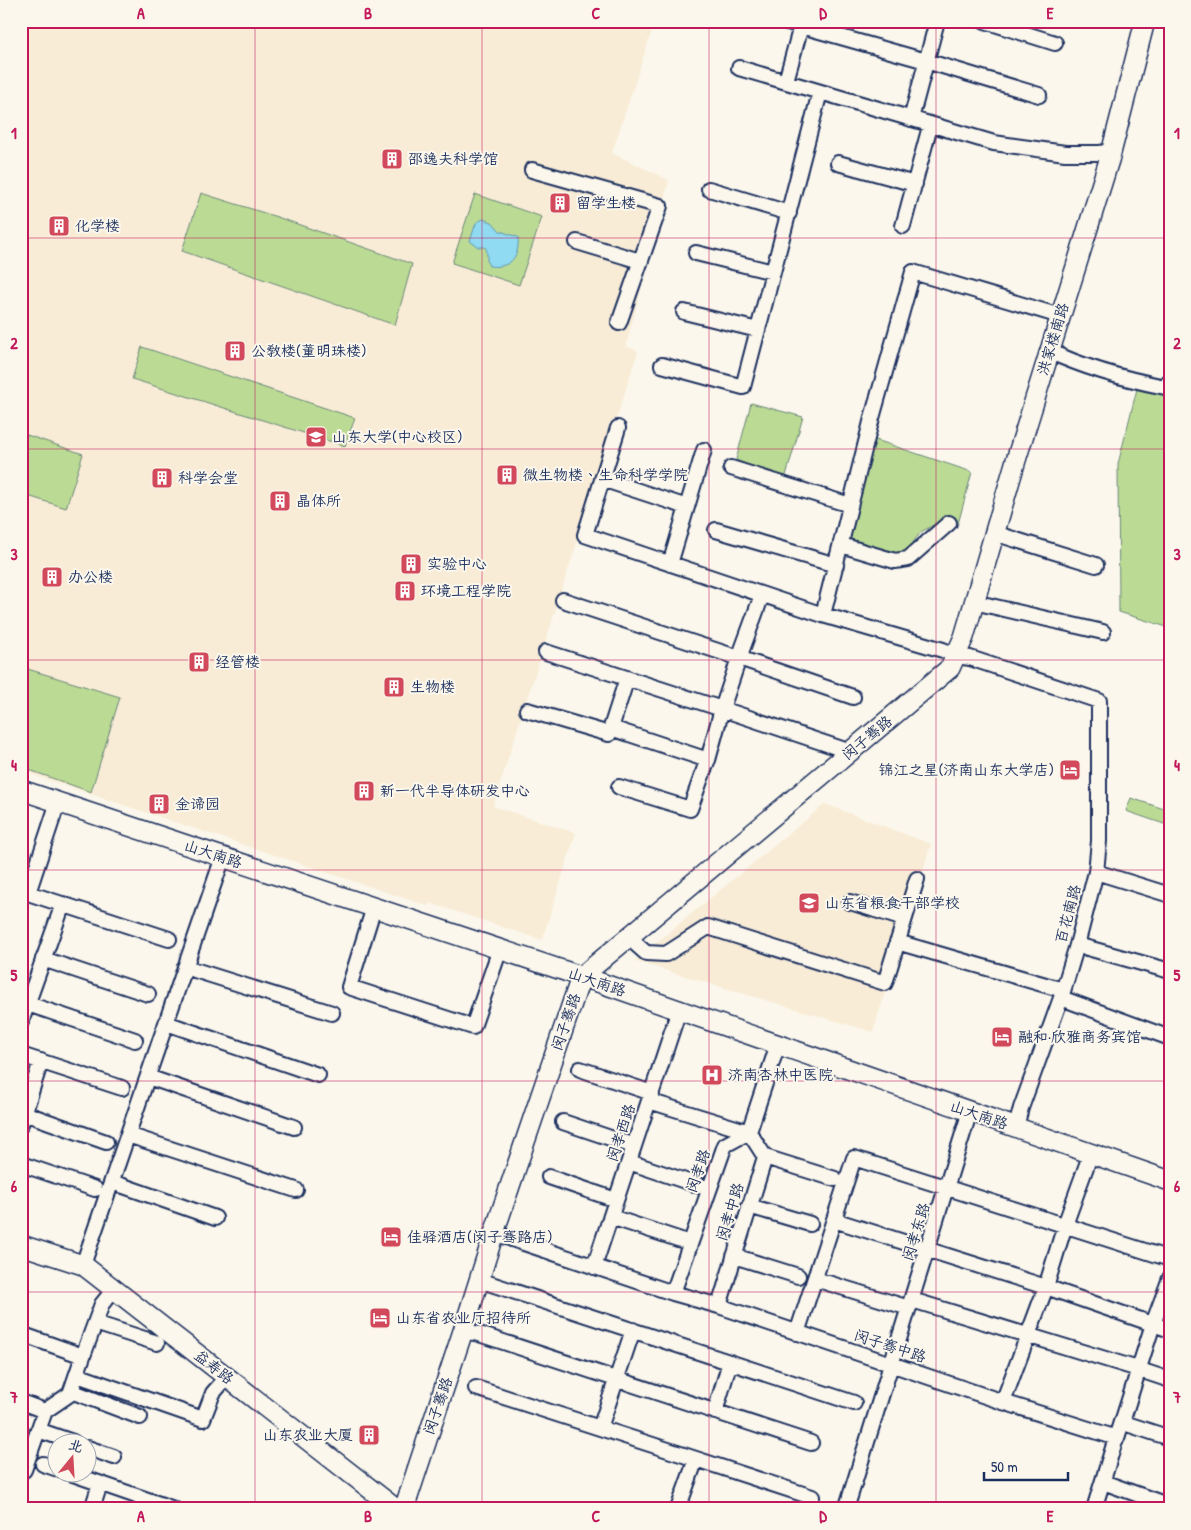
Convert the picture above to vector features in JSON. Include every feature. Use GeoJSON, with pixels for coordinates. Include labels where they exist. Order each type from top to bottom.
{"type":"FeatureCollection","features":[{"type":"Feature","properties":{"kind":"street"},"geometry":{"type":"LineString","coordinates":[[784,21],[926,61],[1039,96]]}},
{"type":"Feature","properties":{"kind":"street"},"geometry":{"type":"LineString","coordinates":[[914,120],[926,61],[937,21]]}},
{"type":"Feature","properties":{"kind":"street"},"geometry":{"type":"LineString","coordinates":[[985,21],[1055,43]]}},
{"type":"Feature","properties":{"kind":"street","name":"洪家楼南路"},"geometry":{"type":"LineString","coordinates":[[957,656],[1049,350],[1111,154],[1145,21]]}},
{"type":"Feature","properties":{"kind":"street"},"geometry":{"type":"LineString","coordinates":[[786,81],[801,26]]}},
{"type":"Feature","properties":{"kind":"street"},"geometry":{"type":"LineString","coordinates":[[740,68],[994,143],[1066,153],[1111,154]]}},
{"type":"Feature","properties":{"kind":"street"},"geometry":{"type":"LineString","coordinates":[[662,365],[743,387],[820,92]]}},
{"type":"Feature","properties":{"kind":"street"},"geometry":{"type":"LineString","coordinates":[[914,120],[929,130],[993,149],[1066,159],[1098,160],[1111,154]]}},
{"type":"Feature","properties":{"kind":"street"},"geometry":{"type":"LineString","coordinates":[[903,226],[929,130]]}},
{"type":"Feature","properties":{"kind":"street"},"geometry":{"type":"LineString","coordinates":[[838,163],[915,184]]}},
{"type":"Feature","properties":{"kind":"street"},"geometry":{"type":"LineString","coordinates":[[532,170],[660,206],[619,323]]}},
{"type":"Feature","properties":{"kind":"street"},"geometry":{"type":"LineString","coordinates":[[709,189],[789,213]]}},
{"type":"Feature","properties":{"kind":"street"},"geometry":{"type":"LineString","coordinates":[[577,242],[640,262]]}},
{"type":"Feature","properties":{"kind":"street"},"geometry":{"type":"LineString","coordinates":[[696,253],[773,272]]}},
{"type":"Feature","properties":{"kind":"street"},"geometry":{"type":"LineString","coordinates":[[823,616],[872,418],[913,272],[1060,316]]}},
{"type":"Feature","properties":{"kind":"street"},"geometry":{"type":"LineString","coordinates":[[684,312],[758,330]]}},
{"type":"Feature","properties":{"kind":"street"},"geometry":{"type":"LineString","coordinates":[[1049,350],[1133,381],[1165,387],[1170,380]]}},
{"type":"Feature","properties":{"kind":"street"},"geometry":{"type":"LineString","coordinates":[[618,428],[585,535],[823,616],[943,650],[957,656]]}},
{"type":"Feature","properties":{"kind":"street"},"geometry":{"type":"LineString","coordinates":[[670,564],[704,450]]}},
{"type":"Feature","properties":{"kind":"street"},"geometry":{"type":"LineString","coordinates":[[731,468],[850,505]]}},
{"type":"Feature","properties":{"kind":"street"},"geometry":{"type":"LineString","coordinates":[[602,479],[687,507]]}},
{"type":"Feature","properties":{"kind":"street"},"geometry":{"type":"LineString","coordinates":[[841,545],[895,561],[908,559],[949,524]]}},
{"type":"Feature","properties":{"kind":"street"},"geometry":{"type":"LineString","coordinates":[[716,530],[836,565]]}},
{"type":"Feature","properties":{"kind":"street"},"geometry":{"type":"LineString","coordinates":[[994,532],[1096,565]]}},
{"type":"Feature","properties":{"kind":"street"},"geometry":{"type":"LineString","coordinates":[[619,788],[690,809],[709,756],[738,658],[762,595]]}},
{"type":"Feature","properties":{"kind":"street"},"geometry":{"type":"LineString","coordinates":[[563,600],[853,697]]}},
{"type":"Feature","properties":{"kind":"street"},"geometry":{"type":"LineString","coordinates":[[974,602],[1103,632]]}},
{"type":"Feature","properties":{"kind":"street"},"geometry":{"type":"LineString","coordinates":[[546,652],[851,752]]}},
{"type":"Feature","properties":{"kind":"street","name":"百花南路"},"geometry":{"type":"LineString","coordinates":[[957,656],[970,658],[1099,704],[1099,841],[1096,872],[1062,994],[1020,1108],[1016,1127]]}},
{"type":"Feature","properties":{"kind":"street","name":"闵子骞路"},"geometry":{"type":"LineString","coordinates":[[404,1509],[464,1331],[494,1233],[581,976],[629,938],[950,668],[957,656]]}},
{"type":"Feature","properties":{"kind":"street"},"geometry":{"type":"LineString","coordinates":[[527,710],[609,734],[628,678]]}},
{"type":"Feature","properties":{"kind":"street"},"geometry":{"type":"LineString","coordinates":[[611,728],[708,760],[709,756]]}},
{"type":"Feature","properties":{"kind":"street","name":"山大南路"},"geometry":{"type":"LineString","coordinates":[[21,790],[581,976],[1170,1181]]}},
{"type":"Feature","properties":{"kind":"street"},"geometry":{"type":"LineString","coordinates":[[58,802],[24,892],[169,940]]}},
{"type":"Feature","properties":{"kind":"street"},"geometry":{"type":"LineString","coordinates":[[83,1265],[223,857]]}},
{"type":"Feature","properties":{"kind":"street"},"geometry":{"type":"LineString","coordinates":[[1096,872],[1170,895]]}},
{"type":"Feature","properties":{"kind":"street"},"geometry":{"type":"LineString","coordinates":[[629,938],[646,953],[666,954],[708,927],[884,983],[917,878]]}},
{"type":"Feature","properties":{"kind":"street"},"geometry":{"type":"LineString","coordinates":[[850,902],[904,919]]}},
{"type":"Feature","properties":{"kind":"street"},"geometry":{"type":"LineString","coordinates":[[21,1022],[63,904]]}},
{"type":"Feature","properties":{"kind":"street"},"geometry":{"type":"LineString","coordinates":[[374,908],[349,987],[473,1027],[500,949]]}},
{"type":"Feature","properties":{"kind":"street"},"geometry":{"type":"LineString","coordinates":[[897,942],[1062,994],[1170,1038]]}},
{"type":"Feature","properties":{"kind":"street"},"geometry":{"type":"LineString","coordinates":[[1077,945],[1170,971]]}},
{"type":"Feature","properties":{"kind":"street"},"geometry":{"type":"LineString","coordinates":[[44,959],[148,994]]}},
{"type":"Feature","properties":{"kind":"street"},"geometry":{"type":"LineString","coordinates":[[185,967],[332,1013]]}},
{"type":"Feature","properties":{"kind":"street"},"geometry":{"type":"LineString","coordinates":[[28,1004],[135,1040]]}},
{"type":"Feature","properties":{"kind":"street","name":"闵孝西路"},"geometry":{"type":"LineString","coordinates":[[594,1267],[679,1010]]}},
{"type":"Feature","properties":{"kind":"street"},"geometry":{"type":"LineString","coordinates":[[166,1023],[318,1075]]}},
{"type":"Feature","properties":{"kind":"street"},"geometry":{"type":"LineString","coordinates":[[749,1132],[778,1044]]}},
{"type":"Feature","properties":{"kind":"street"},"geometry":{"type":"LineString","coordinates":[[21,1055],[122,1088]]}},
{"type":"Feature","properties":{"kind":"street"},"geometry":{"type":"LineString","coordinates":[[42,1062],[23,1117],[106,1142]]}},
{"type":"Feature","properties":{"kind":"street"},"geometry":{"type":"LineString","coordinates":[[580,1068],[650,1097],[749,1132],[765,1157],[834,1180]]}},
{"type":"Feature","properties":{"kind":"street"},"geometry":{"type":"LineString","coordinates":[[148,1077],[294,1127]]}},
{"type":"Feature","properties":{"kind":"street","name":"闵孝东路"},"geometry":{"type":"LineString","coordinates":[[848,1503],[970,1111]]}},
{"type":"Feature","properties":{"kind":"street"},"geometry":{"type":"LineString","coordinates":[[563,1122],[634,1146]]}},
{"type":"Feature","properties":{"kind":"street","name":"闵孝路"},"geometry":{"type":"LineString","coordinates":[[673,1293],[725,1145],[749,1132]]}},
{"type":"Feature","properties":{"kind":"street"},"geometry":{"type":"LineString","coordinates":[[128,1135],[296,1190]]}},
{"type":"Feature","properties":{"kind":"street"},"geometry":{"type":"LineString","coordinates":[[1004,1402],[1046,1287],[1065,1225],[1091,1153]]}},
{"type":"Feature","properties":{"kind":"street","name":"闵孝中路"},"geometry":{"type":"LineString","coordinates":[[719,1306],[765,1157]]}},
{"type":"Feature","properties":{"kind":"street"},"geometry":{"type":"LineString","coordinates":[[797,1333],[854,1158],[1170,1258]]}},
{"type":"Feature","properties":{"kind":"street"},"geometry":{"type":"LineString","coordinates":[[629,1162],[709,1189]]}},
{"type":"Feature","properties":{"kind":"street"},"geometry":{"type":"LineString","coordinates":[[21,1164],[95,1189]]}},
{"type":"Feature","properties":{"kind":"street"},"geometry":{"type":"LineString","coordinates":[[549,1176],[616,1200]]}},
{"type":"Feature","properties":{"kind":"street"},"geometry":{"type":"LineString","coordinates":[[112,1182],[215,1218]]}},
{"type":"Feature","properties":{"kind":"street"},"geometry":{"type":"LineString","coordinates":[[749,1206],[810,1224]]}},
{"type":"Feature","properties":{"kind":"street"},"geometry":{"type":"LineString","coordinates":[[611,1217],[690,1243]]}},
{"type":"Feature","properties":{"kind":"street"},"geometry":{"type":"LineString","coordinates":[[834,1220],[1046,1287],[1170,1330]]}},
{"type":"Feature","properties":{"kind":"street","name":"闵子骞中路"},"geometry":{"type":"LineString","coordinates":[[494,1233],[1117,1438]]}},
{"type":"Feature","properties":{"kind":"street","name":"益寿路"},"geometry":{"type":"LineString","coordinates":[[21,1245],[83,1265],[396,1509]]}},
{"type":"Feature","properties":{"kind":"street"},"geometry":{"type":"LineString","coordinates":[[734,1256],[798,1276]]}},
{"type":"Feature","properties":{"kind":"street"},"geometry":{"type":"LineString","coordinates":[[815,1278],[1028,1335],[1170,1380]]}},
{"type":"Feature","properties":{"kind":"street"},"geometry":{"type":"LineString","coordinates":[[1094,1509],[1117,1438],[1136,1368],[1170,1278]]}},
{"type":"Feature","properties":{"kind":"street"},"geometry":{"type":"LineString","coordinates":[[479,1280],[854,1403]]}},
{"type":"Feature","properties":{"kind":"street"},"geometry":{"type":"LineString","coordinates":[[22,1473],[45,1411],[70,1394],[102,1304],[114,1289]]}},
{"type":"Feature","properties":{"kind":"street"},"geometry":{"type":"LineString","coordinates":[[95,1322],[157,1344]]}},
{"type":"Feature","properties":{"kind":"street"},"geometry":{"type":"LineString","coordinates":[[600,1428],[633,1330]]}},
{"type":"Feature","properties":{"kind":"street"},"geometry":{"type":"LineString","coordinates":[[464,1331],[479,1334],[811,1443]]}},
{"type":"Feature","properties":{"kind":"street"},"geometry":{"type":"LineString","coordinates":[[21,1334],[83,1356]]}},
{"type":"Feature","properties":{"kind":"street"},"geometry":{"type":"LineString","coordinates":[[715,1412],[730,1362]]}},
{"type":"Feature","properties":{"kind":"street"},"geometry":{"type":"LineString","coordinates":[[76,1375],[203,1419],[214,1393],[227,1378]]}},
{"type":"Feature","properties":{"kind":"street"},"geometry":{"type":"LineString","coordinates":[[476,1388],[812,1497]]}},
{"type":"Feature","properties":{"kind":"street"},"geometry":{"type":"LineString","coordinates":[[71,1391],[140,1417]]}},
{"type":"Feature","properties":{"kind":"street"},"geometry":{"type":"LineString","coordinates":[[21,1402],[45,1411]]}},
{"type":"Feature","properties":{"kind":"street"},"geometry":{"type":"LineString","coordinates":[[1121,1422],[1170,1438]]}},
{"type":"Feature","properties":{"kind":"street"},"geometry":{"type":"LineString","coordinates":[[38,1430],[48,1433]]}},
{"type":"Feature","properties":{"kind":"street"},"geometry":{"type":"LineString","coordinates":[[98,1451],[114,1457]]}},
{"type":"Feature","properties":{"kind":"street"},"geometry":{"type":"LineString","coordinates":[[678,1509],[696,1459]]}},
{"type":"Feature","properties":{"kind":"street"},"geometry":{"type":"LineString","coordinates":[[43,1464],[48,1466]]}},
{"type":"Feature","properties":{"kind":"street"},"geometry":{"type":"LineString","coordinates":[[94,1482],[165,1507]]}},
{"type":"Feature","properties":{"kind":"street"},"geometry":{"type":"LineString","coordinates":[[1103,1482],[1170,1506]]}},
{"type":"Feature","properties":{"kind":"street"},"geometry":{"type":"LineString","coordinates":[[92,1509],[100,1484]]}},
{"type":"Feature","properties":{"kind":"shaded area","name":"山东大学(中心校区)"},"geometry":{"type":"Polygon","coordinates":[[[21,21],[655,21],[612,153],[669,180],[626,346],[638,351],[493,806],[576,833],[542,940],[430,903],[428,906],[21,771],[21,21]]]}},
{"type":"Feature","properties":{"kind":"shaded area","name":"山东省粮食干部学校"},"geometry":{"type":"Polygon","coordinates":[[[825,804],[931,844],[873,1032],[634,961],[825,804]]]}},
{"type":"Feature","properties":{"kind":"green space"},"geometry":{"type":"Polygon","coordinates":[[[201,193],[412,264],[395,325],[182,251],[201,193]]]}},
{"type":"Feature","properties":{"kind":"green space"},"geometry":{"type":"Polygon","coordinates":[[[475,194],[542,217],[519,285],[452,263],[475,194]]]}},
{"type":"Feature","properties":{"kind":"green space"},"geometry":{"type":"Polygon","coordinates":[[[142,347],[355,418],[345,446],[132,379],[142,347]]]}},
{"type":"Feature","properties":{"kind":"green space"},"geometry":{"type":"Polygon","coordinates":[[[1141,373],[1170,382],[1170,628],[1119,612],[1118,464],[1141,373]]]}},
{"type":"Feature","properties":{"kind":"green space"},"geometry":{"type":"Polygon","coordinates":[[[751,403],[803,417],[785,479],[736,460],[751,403]]]}},
{"type":"Feature","properties":{"kind":"green space"},"geometry":{"type":"Polygon","coordinates":[[[21,433],[83,454],[66,508],[28,496],[21,515],[21,433]]]}},
{"type":"Feature","properties":{"kind":"green space"},"geometry":{"type":"Polygon","coordinates":[[[873,439],[972,472],[958,524],[937,523],[921,532],[901,558],[846,540],[873,439]]]}},
{"type":"Feature","properties":{"kind":"green space"},"geometry":{"type":"Polygon","coordinates":[[[21,667],[120,697],[91,792],[21,767],[21,667]]]}},
{"type":"Feature","properties":{"kind":"green space"},"geometry":{"type":"Polygon","coordinates":[[[1131,798],[1170,811],[1170,826],[1126,811],[1131,798]]]}},
{"type":"Feature","properties":{"kind":"water"},"geometry":{"type":"Polygon","coordinates":[[[483,219],[492,222],[500,231],[518,237],[515,256],[507,264],[489,266],[485,247],[478,247],[470,241],[476,223],[483,219]]]}},
{"type":"Feature","properties":{"kind":"place","name":"邵逸夫科学馆"},"geometry":{"type":"Point","coordinates":[392,159]}},
{"type":"Feature","properties":{"kind":"place","name":"留学生楼"},"geometry":{"type":"Point","coordinates":[560,203]}},
{"type":"Feature","properties":{"kind":"place","name":"化学楼"},"geometry":{"type":"Point","coordinates":[59,226]}},
{"type":"Feature","properties":{"kind":"place","name":"公教楼(董明珠楼)"},"geometry":{"type":"Point","coordinates":[235,351]}},
{"type":"Feature","properties":{"kind":"place","name":"山东大学(中心校区)"},"geometry":{"type":"Point","coordinates":[316,437]}},
{"type":"Feature","properties":{"kind":"place","name":"微生物楼、生命科学学院"},"geometry":{"type":"Point","coordinates":[507,475]}},
{"type":"Feature","properties":{"kind":"place","name":"科学会堂"},"geometry":{"type":"Point","coordinates":[162,478]}},
{"type":"Feature","properties":{"kind":"place","name":"晶体所"},"geometry":{"type":"Point","coordinates":[280,501]}},
{"type":"Feature","properties":{"kind":"place","name":"实验中心"},"geometry":{"type":"Point","coordinates":[411,564]}},
{"type":"Feature","properties":{"kind":"place","name":"办公楼"},"geometry":{"type":"Point","coordinates":[52,577]}},
{"type":"Feature","properties":{"kind":"place","name":"环境工程学院"},"geometry":{"type":"Point","coordinates":[405,591]}},
{"type":"Feature","properties":{"kind":"place","name":"经管楼"},"geometry":{"type":"Point","coordinates":[199,662]}},
{"type":"Feature","properties":{"kind":"place","name":"生物楼"},"geometry":{"type":"Point","coordinates":[394,687]}},
{"type":"Feature","properties":{"kind":"place","name":"锦江之星(济南山东大学店)"},"geometry":{"type":"Point","coordinates":[1070,770]}},
{"type":"Feature","properties":{"kind":"place","name":"新一代半导体研发中心"},"geometry":{"type":"Point","coordinates":[364,791]}},
{"type":"Feature","properties":{"kind":"place","name":"金谛园"},"geometry":{"type":"Point","coordinates":[159,804]}},
{"type":"Feature","properties":{"kind":"place","name":"山东省粮食干部学校"},"geometry":{"type":"Point","coordinates":[809,903]}},
{"type":"Feature","properties":{"kind":"place","name":"融和·欣雅商务宾馆"},"geometry":{"type":"Point","coordinates":[1002,1037]}},
{"type":"Feature","properties":{"kind":"place","name":"济南杏林中医院"},"geometry":{"type":"Point","coordinates":[712,1075]}},
{"type":"Feature","properties":{"kind":"place","name":"佳驿酒店(闵子骞路店)"},"geometry":{"type":"Point","coordinates":[391,1237]}},
{"type":"Feature","properties":{"kind":"place","name":"山东省农业厅招待所"},"geometry":{"type":"Point","coordinates":[380,1318]}},
{"type":"Feature","properties":{"kind":"place","name":"山东农业大厦"},"geometry":{"type":"Point","coordinates":[369,1435]}}]}
